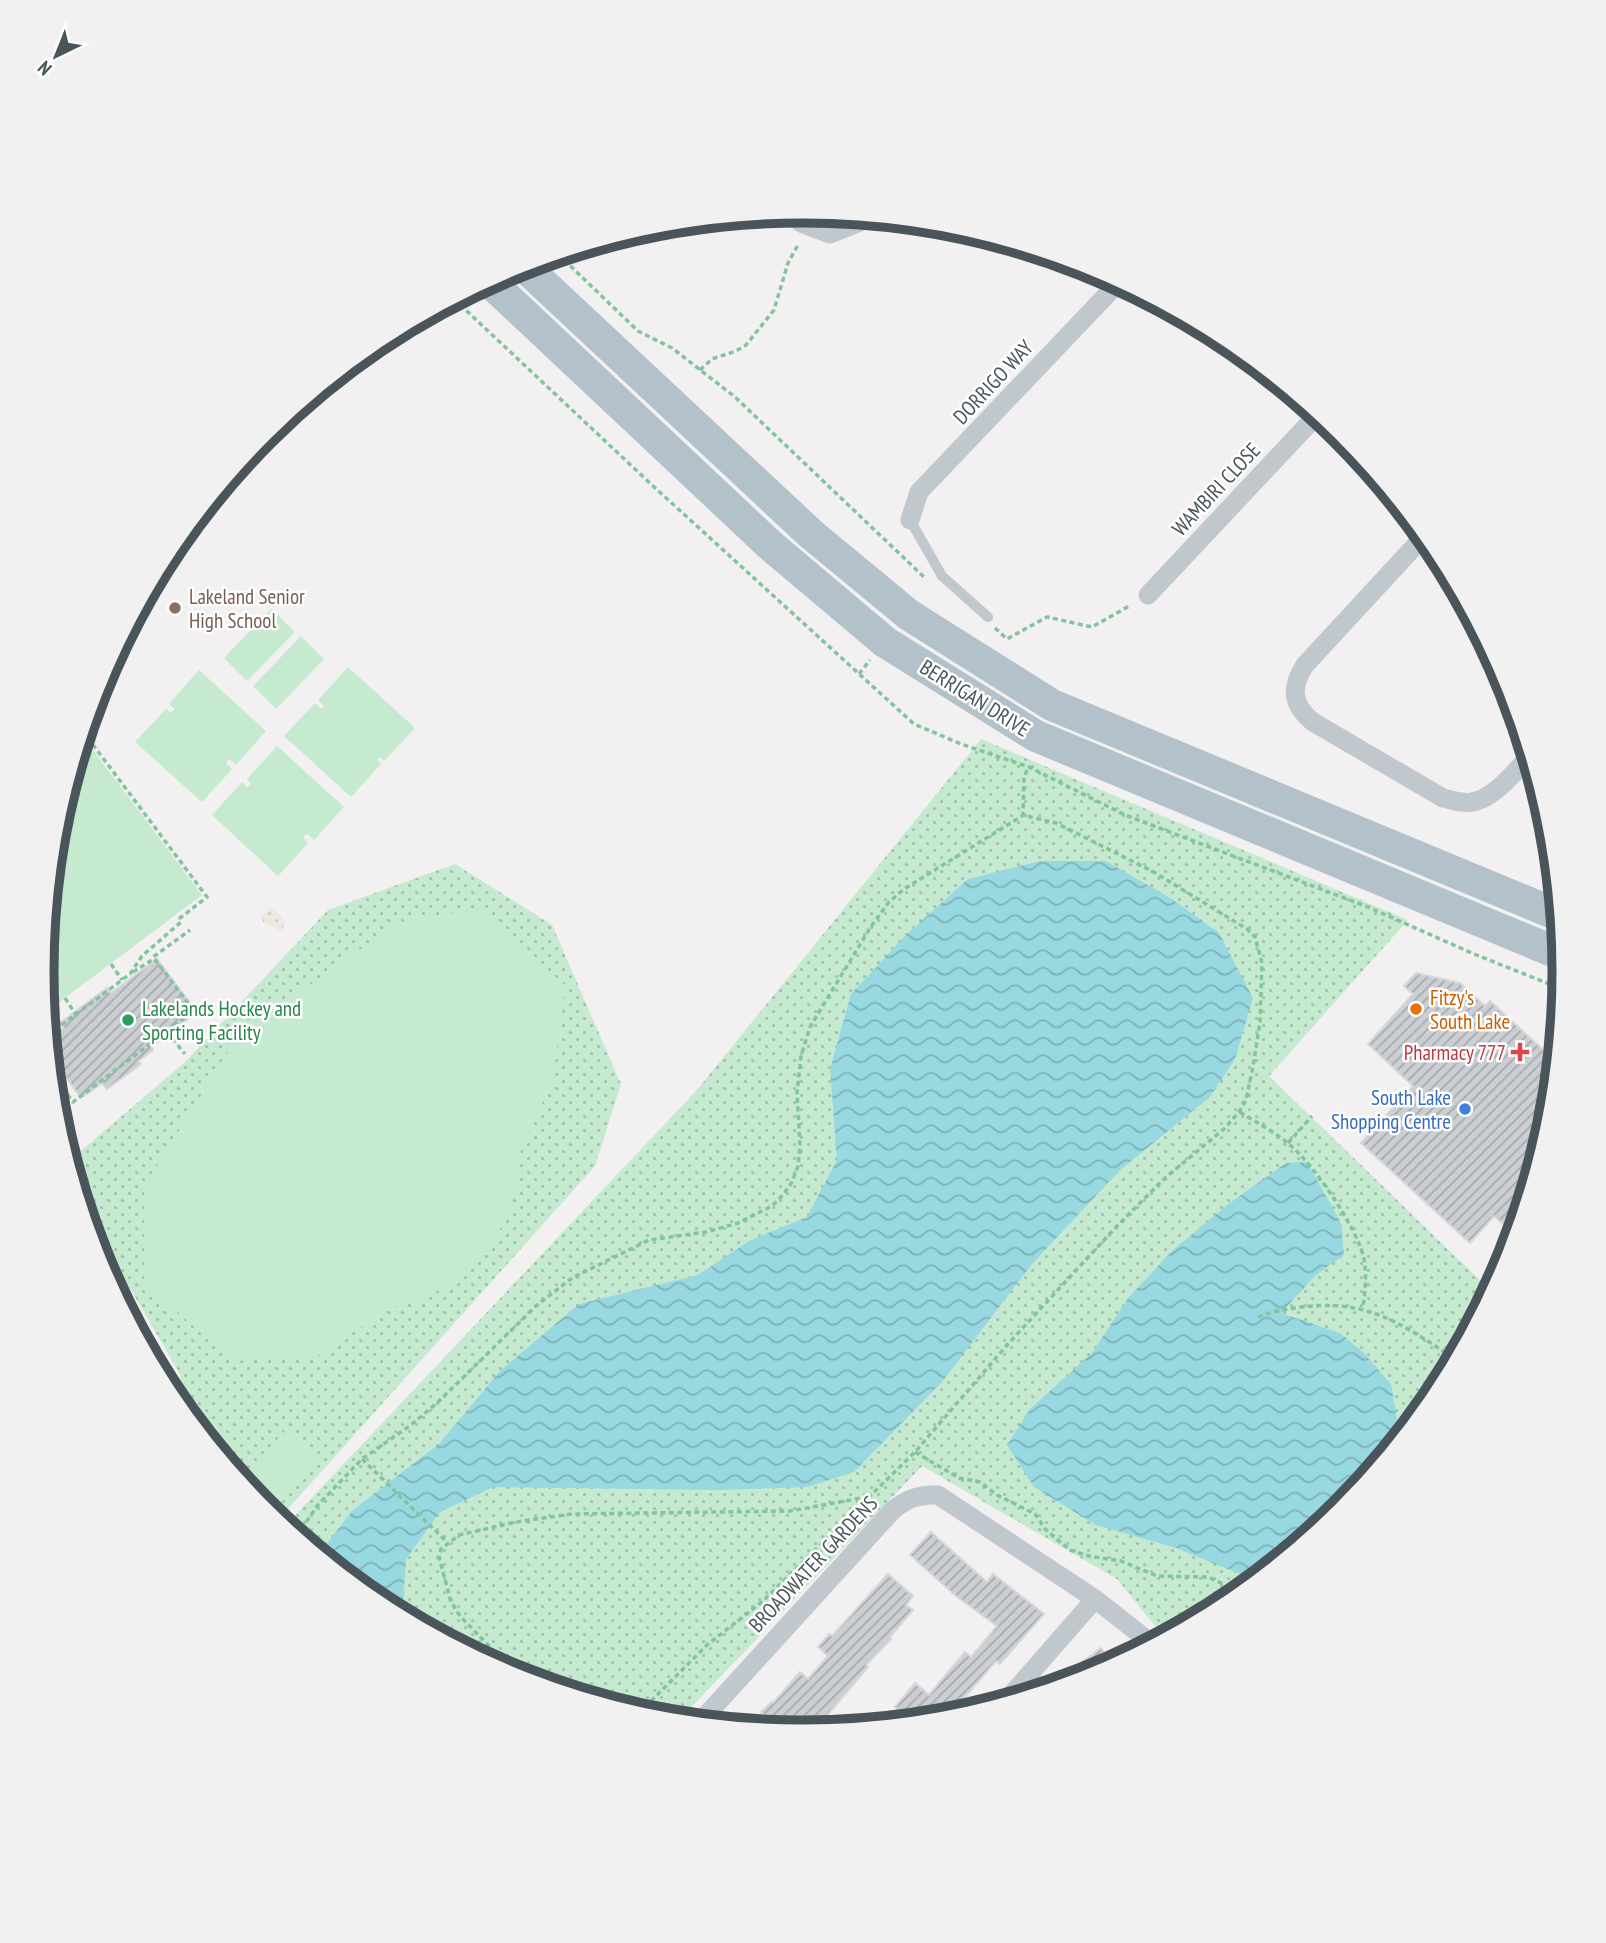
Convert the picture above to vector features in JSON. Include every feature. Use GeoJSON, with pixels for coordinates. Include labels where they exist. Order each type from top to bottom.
{"type":"FeatureCollection","features":[{"type":"Feature","properties":{"kind":"main road","name":"BERRIGAN DRIVE"},"geometry":{"type":"LineString","coordinates":[[532,274],[811,534],[909,615],[1052,705],[1549,911]]}},
{"type":"Feature","properties":{"kind":"main road","name":"BERRIGAN DRIVE"},"geometry":{"type":"LineString","coordinates":[[497,289],[770,545],[885,642],[1036,736],[1551,950]]}},
{"type":"Feature","properties":{"kind":"main road"},"geometry":{"type":"LineString","coordinates":[[1454,910],[1467,877]]}},
{"type":"Feature","properties":{"kind":"street"},"geometry":{"type":"LineString","coordinates":[[801,223],[830,234],[855,224]]}},
{"type":"Feature","properties":{"kind":"street","name":"DORRIGO WAY"},"geometry":{"type":"LineString","coordinates":[[910,520],[919,492],[1112,290]]}},
{"type":"Feature","properties":{"kind":"street","name":"WAMBIRI CLOSE"},"geometry":{"type":"LineString","coordinates":[[1148,595],[1311,422]]}},
{"type":"Feature","properties":{"kind":"street"},"geometry":{"type":"LineString","coordinates":[[1417,544],[1305,665],[1297,677],[1295,690],[1301,713],[1313,723],[1443,798],[1470,803],[1484,798],[1522,764]]}},
{"type":"Feature","properties":{"kind":"street","name":"BROADWATER GARDENS"},"geometry":{"type":"LineString","coordinates":[[707,1714],[892,1511],[913,1497],[938,1496],[1095,1599],[1143,1638]]}},
{"type":"Feature","properties":{"kind":"street"},"geometry":{"type":"LineString","coordinates":[[1016,1689],[1095,1599]]}},
{"type":"Feature","properties":{"kind":"lane"},"geometry":{"type":"LineString","coordinates":[[910,520],[942,576],[988,617]]}},
{"type":"Feature","properties":{"kind":"path"},"geometry":{"type":"LineString","coordinates":[[700,370],[712,359],[746,345],[774,310],[788,263],[810,226]]}},
{"type":"Feature","properties":{"kind":"path"},"geometry":{"type":"LineString","coordinates":[[565,261],[638,331],[662,342],[735,397],[925,579]]}},
{"type":"Feature","properties":{"kind":"path"},"geometry":{"type":"LineString","coordinates":[[1007,639],[1047,617],[1092,627],[1148,595]]}},
{"type":"Feature","properties":{"kind":"path"},"geometry":{"type":"LineString","coordinates":[[88,751],[94,746],[207,897],[180,918],[181,922],[142,956],[130,974]]}},
{"type":"Feature","properties":{"kind":"path"},"geometry":{"type":"LineString","coordinates":[[1023,815],[1024,776],[1029,767]]}},
{"type":"Feature","properties":{"kind":"path"},"geometry":{"type":"LineString","coordinates":[[303,1528],[317,1506],[362,1459],[438,1402],[536,1306],[572,1278],[649,1240],[706,1232],[738,1223],[772,1206],[792,1182],[798,1166],[800,1145],[797,1093],[801,1056],[810,1027],[870,928],[889,902],[904,889],[1023,815],[1056,823],[1152,871],[1247,929],[1255,937],[1262,963],[1260,1022],[1253,1067],[1245,1100],[1239,1112],[1224,1129],[1166,1178],[1117,1226],[1008,1343],[915,1451],[763,1601],[707,1645],[648,1704]]}},
{"type":"Feature","properties":{"kind":"path"},"geometry":{"type":"LineString","coordinates":[[57,1031],[190,930]]}},
{"type":"Feature","properties":{"kind":"path"},"geometry":{"type":"LineString","coordinates":[[1438,939],[1551,985]]}},
{"type":"Feature","properties":{"kind":"path"},"geometry":{"type":"LineString","coordinates":[[65,1092],[73,1102],[194,1011],[153,957]]}},
{"type":"Feature","properties":{"kind":"path"},"geometry":{"type":"LineString","coordinates":[[111,964],[122,980]]}},
{"type":"Feature","properties":{"kind":"path"},"geometry":{"type":"LineString","coordinates":[[65,998],[76,1015]]}},
{"type":"Feature","properties":{"kind":"path"},"geometry":{"type":"LineString","coordinates":[[167,1031],[185,1054]]}},
{"type":"Feature","properties":{"kind":"path"},"geometry":{"type":"LineString","coordinates":[[1239,1112],[1300,1153],[1329,1192],[1357,1238],[1364,1259],[1366,1282],[1363,1308]]}},
{"type":"Feature","properties":{"kind":"path"},"geometry":{"type":"LineString","coordinates":[[1288,1143],[1312,1116]]}},
{"type":"Feature","properties":{"kind":"path"},"geometry":{"type":"LineString","coordinates":[[126,1292],[173,1374]]}},
{"type":"Feature","properties":{"kind":"path"},"geometry":{"type":"LineString","coordinates":[[1258,1317],[1268,1312],[1310,1306],[1363,1308],[1394,1321],[1446,1354]]}},
{"type":"Feature","properties":{"kind":"path"},"geometry":{"type":"LineString","coordinates":[[915,1451],[959,1478],[980,1482],[997,1496],[1035,1514],[1056,1540],[1070,1550],[1089,1556],[1121,1560],[1157,1576],[1208,1577],[1229,1587]]}},
{"type":"Feature","properties":{"kind":"path"},"geometry":{"type":"LineString","coordinates":[[362,1459],[448,1543]]}},
{"type":"Feature","properties":{"kind":"path"},"geometry":{"type":"LineString","coordinates":[[497,1654],[460,1616],[451,1602],[439,1558],[441,1549],[459,1535],[516,1522],[572,1514],[790,1511],[869,1496]]}},
{"type":"Feature","properties":{"kind":"green space"},"geometry":{"type":"Polygon","coordinates":[[[271,609],[295,632],[247,681],[224,658],[271,609]]]}},
{"type":"Feature","properties":{"kind":"green space"},"geometry":{"type":"Polygon","coordinates":[[[301,636],[324,659],[276,709],[253,686],[301,636]]]}},
{"type":"Feature","properties":{"kind":"green space"},"geometry":{"type":"Polygon","coordinates":[[[348,667],[415,728],[384,761],[380,757],[377,759],[381,764],[351,797],[284,736],[315,703],[321,709],[324,706],[318,700],[348,667]]]}},
{"type":"Feature","properties":{"kind":"green space"},"geometry":{"type":"Polygon","coordinates":[[[199,670],[266,731],[236,765],[229,759],[226,763],[232,769],[202,802],[135,742],[166,709],[171,713],[175,709],[169,704],[199,670]]]}},
{"type":"Feature","properties":{"kind":"green space"},"geometry":{"type":"Polygon","coordinates":[[[981,739],[1408,920],[1269,1076],[1484,1284],[1426,1387],[1366,1465],[1332,1501],[1259,1566],[1219,1594],[1158,1630],[1117,1579],[922,1466],[688,1711],[609,1695],[516,1663],[429,1620],[347,1566],[292,1518],[697,1090],[981,739]]]}},
{"type":"Feature","properties":{"kind":"green space"},"geometry":{"type":"Polygon","coordinates":[[[277,746],[344,807],[314,840],[307,834],[303,837],[308,843],[278,876],[212,815],[242,782],[247,787],[251,784],[247,779],[277,746]]]}},
{"type":"Feature","properties":{"kind":"green space"},"geometry":{"type":"Polygon","coordinates":[[[93,750],[202,895],[55,1005],[56,923],[61,874],[69,825],[87,755],[93,750]]]}},
{"type":"Feature","properties":{"kind":"green space"},"geometry":{"type":"Polygon","coordinates":[[[455,864],[552,925],[621,1084],[595,1166],[285,1512],[240,1465],[175,1379],[181,1376],[108,1251],[77,1154],[184,1063],[328,910],[455,864]]]}},
{"type":"Feature","properties":{"kind":"green space"},"geometry":{"type":"Polygon","coordinates":[[[477,908],[566,986],[552,1082],[521,1149],[518,1182],[504,1224],[478,1260],[444,1287],[425,1298],[390,1308],[316,1357],[232,1361],[144,1282],[144,1187],[239,1034],[400,922],[477,908]]]}},
{"type":"Feature","properties":{"kind":"green space"},"geometry":{"type":"Polygon","coordinates":[[[286,1430],[318,1461],[277,1504],[246,1472],[286,1430]]]}},
{"type":"Feature","properties":{"kind":"sand"},"geometry":{"type":"Polygon","coordinates":[[[271,907],[285,922],[282,932],[263,922],[261,916],[271,907]]]}},
{"type":"Feature","properties":{"kind":"water"},"geometry":{"type":"Polygon","coordinates":[[[1040,861],[1106,861],[1172,899],[1219,933],[1253,998],[1235,1059],[1210,1097],[1120,1170],[1032,1264],[942,1382],[854,1472],[807,1487],[719,1490],[493,1487],[440,1512],[406,1559],[403,1604],[347,1566],[324,1547],[353,1510],[439,1444],[499,1372],[579,1304],[698,1275],[749,1241],[807,1217],[837,1160],[830,1069],[851,994],[906,935],[968,879],[1040,861]]]}},
{"type":"Feature","properties":{"kind":"water"},"geometry":{"type":"Polygon","coordinates":[[[1307,1162],[1341,1223],[1344,1255],[1316,1275],[1281,1313],[1340,1333],[1364,1353],[1391,1384],[1398,1426],[1332,1501],[1297,1534],[1245,1576],[1176,1548],[1096,1525],[1034,1487],[1007,1445],[1030,1409],[1092,1353],[1128,1298],[1172,1251],[1227,1205],[1286,1163],[1307,1162]]]}},
{"type":"Feature","properties":{"kind":"building","name":"Lakelands Hockey and Sporting Facility"},"geometry":{"type":"Polygon","coordinates":[[[157,959],[197,1012],[151,1047],[153,1050],[138,1061],[141,1064],[107,1089],[102,1083],[84,1096],[79,1095],[61,1071],[57,1033],[64,1028],[60,1023],[107,988],[111,993],[157,959]]]}},
{"type":"Feature","properties":{"kind":"building","name":"South Lake Shopping Centre"},"geometry":{"type":"Polygon","coordinates":[[[1416,973],[1460,983],[1485,1006],[1490,1001],[1547,1053],[1537,1118],[1506,1227],[1494,1216],[1470,1243],[1361,1143],[1413,1086],[1368,1044],[1413,994],[1404,986],[1416,973]]]}},
{"type":"Feature","properties":{"kind":"building"},"geometry":{"type":"Polygon","coordinates":[[[931,1532],[987,1582],[993,1574],[1044,1614],[1000,1664],[996,1661],[959,1704],[903,1714],[895,1707],[915,1683],[929,1695],[965,1652],[971,1657],[997,1626],[956,1596],[910,1555],[931,1532]]]}},
{"type":"Feature","properties":{"kind":"building"},"geometry":{"type":"Polygon","coordinates":[[[888,1574],[913,1596],[906,1605],[913,1610],[824,1720],[768,1719],[761,1712],[773,1703],[800,1672],[808,1679],[828,1656],[818,1647],[829,1634],[832,1636],[888,1574]]]}},
{"type":"Feature","properties":{"kind":"building"},"geometry":{"type":"Polygon","coordinates":[[[1101,1648],[1107,1655],[1090,1663],[1073,1669],[1101,1648]]]}},
{"type":"Feature","properties":{"kind":"place","name":"Lakeland Senior High School"},"geometry":{"type":"Point","coordinates":[175,608]}},
{"type":"Feature","properties":{"kind":"place","name":"Fitzy's South Lake"},"geometry":{"type":"Point","coordinates":[1416,1009]}},
{"type":"Feature","properties":{"kind":"place","name":"Lakelands Hockey and Sporting Facility"},"geometry":{"type":"Point","coordinates":[128,1020]}},
{"type":"Feature","properties":{"kind":"place","name":"Pharmacy 777"},"geometry":{"type":"Point","coordinates":[1520,1052]}},
{"type":"Feature","properties":{"kind":"place","name":"South Lake Shopping Centre"},"geometry":{"type":"Point","coordinates":[1465,1109]}}]}
